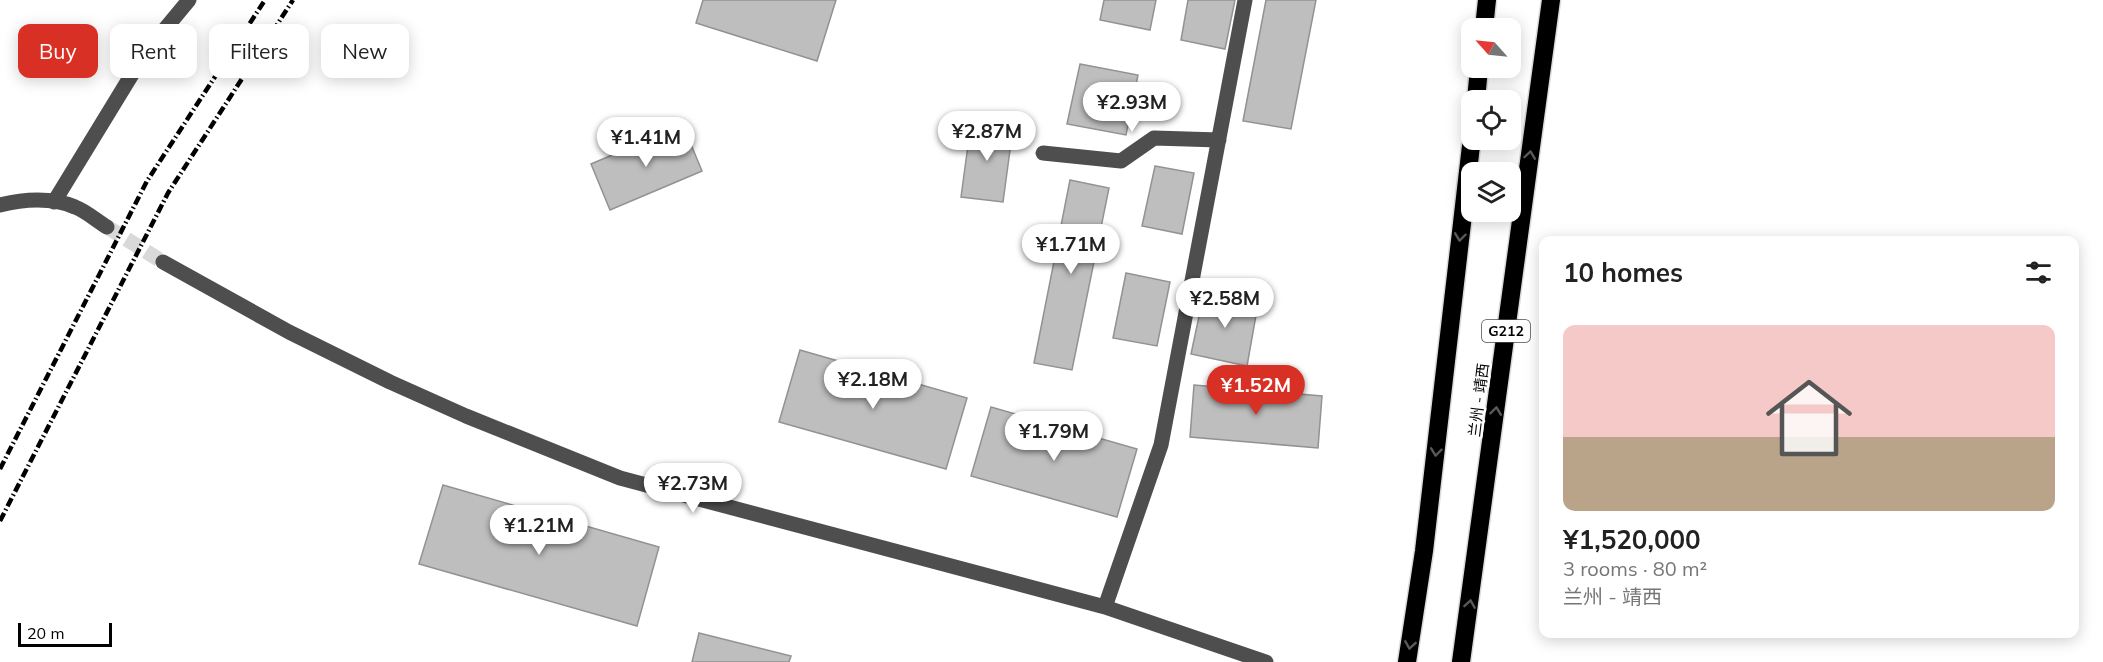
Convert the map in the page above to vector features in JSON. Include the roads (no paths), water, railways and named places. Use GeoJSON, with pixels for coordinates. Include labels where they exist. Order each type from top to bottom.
{"type":"FeatureCollection","features":[{"type":"Feature","properties":{"kind":"highway"},"geometry":{"type":"LineString","coordinates":[[1485,18],[1487,0]]}},
{"type":"Feature","properties":{"kind":"highway","name":"兰州 - 靖西"},"geometry":{"type":"LineString","coordinates":[[1461,662],[1551,0]]}},
{"type":"Feature","properties":{"kind":"highway"},"geometry":{"type":"LineString","coordinates":[[1407,662],[1424,551],[1471,150]]}},
{"type":"Feature","properties":{"kind":"street"},"geometry":{"type":"LineString","coordinates":[[54,202],[145,53],[189,0]]}},
{"type":"Feature","properties":{"kind":"street"},"geometry":{"type":"LineString","coordinates":[[1105,607],[1161,445],[1245,0]]}},
{"type":"Feature","properties":{"kind":"street"},"geometry":{"type":"LineString","coordinates":[[1043,153],[1121,161],[1154,138],[1219,140]]}},
{"type":"Feature","properties":{"kind":"street"},"geometry":{"type":"LineString","coordinates":[[0,205],[32,200],[54,202],[75,207],[107,227]]}},
{"type":"Feature","properties":{"kind":"street"},"geometry":{"type":"LineString","coordinates":[[163,262],[289,332],[390,382],[466,416],[620,478],[1105,607],[1266,662]]}},
{"type":"Feature","properties":{"kind":"tunnel"},"geometry":{"type":"LineString","coordinates":[[107,227],[163,262]]}},
{"type":"Feature","properties":{"kind":"railway"},"geometry":{"type":"LineString","coordinates":[[0,469],[147,181],[265,0]]}},
{"type":"Feature","properties":{"kind":"railway"},"geometry":{"type":"LineString","coordinates":[[0,521],[168,193],[293,0]]}}]}
